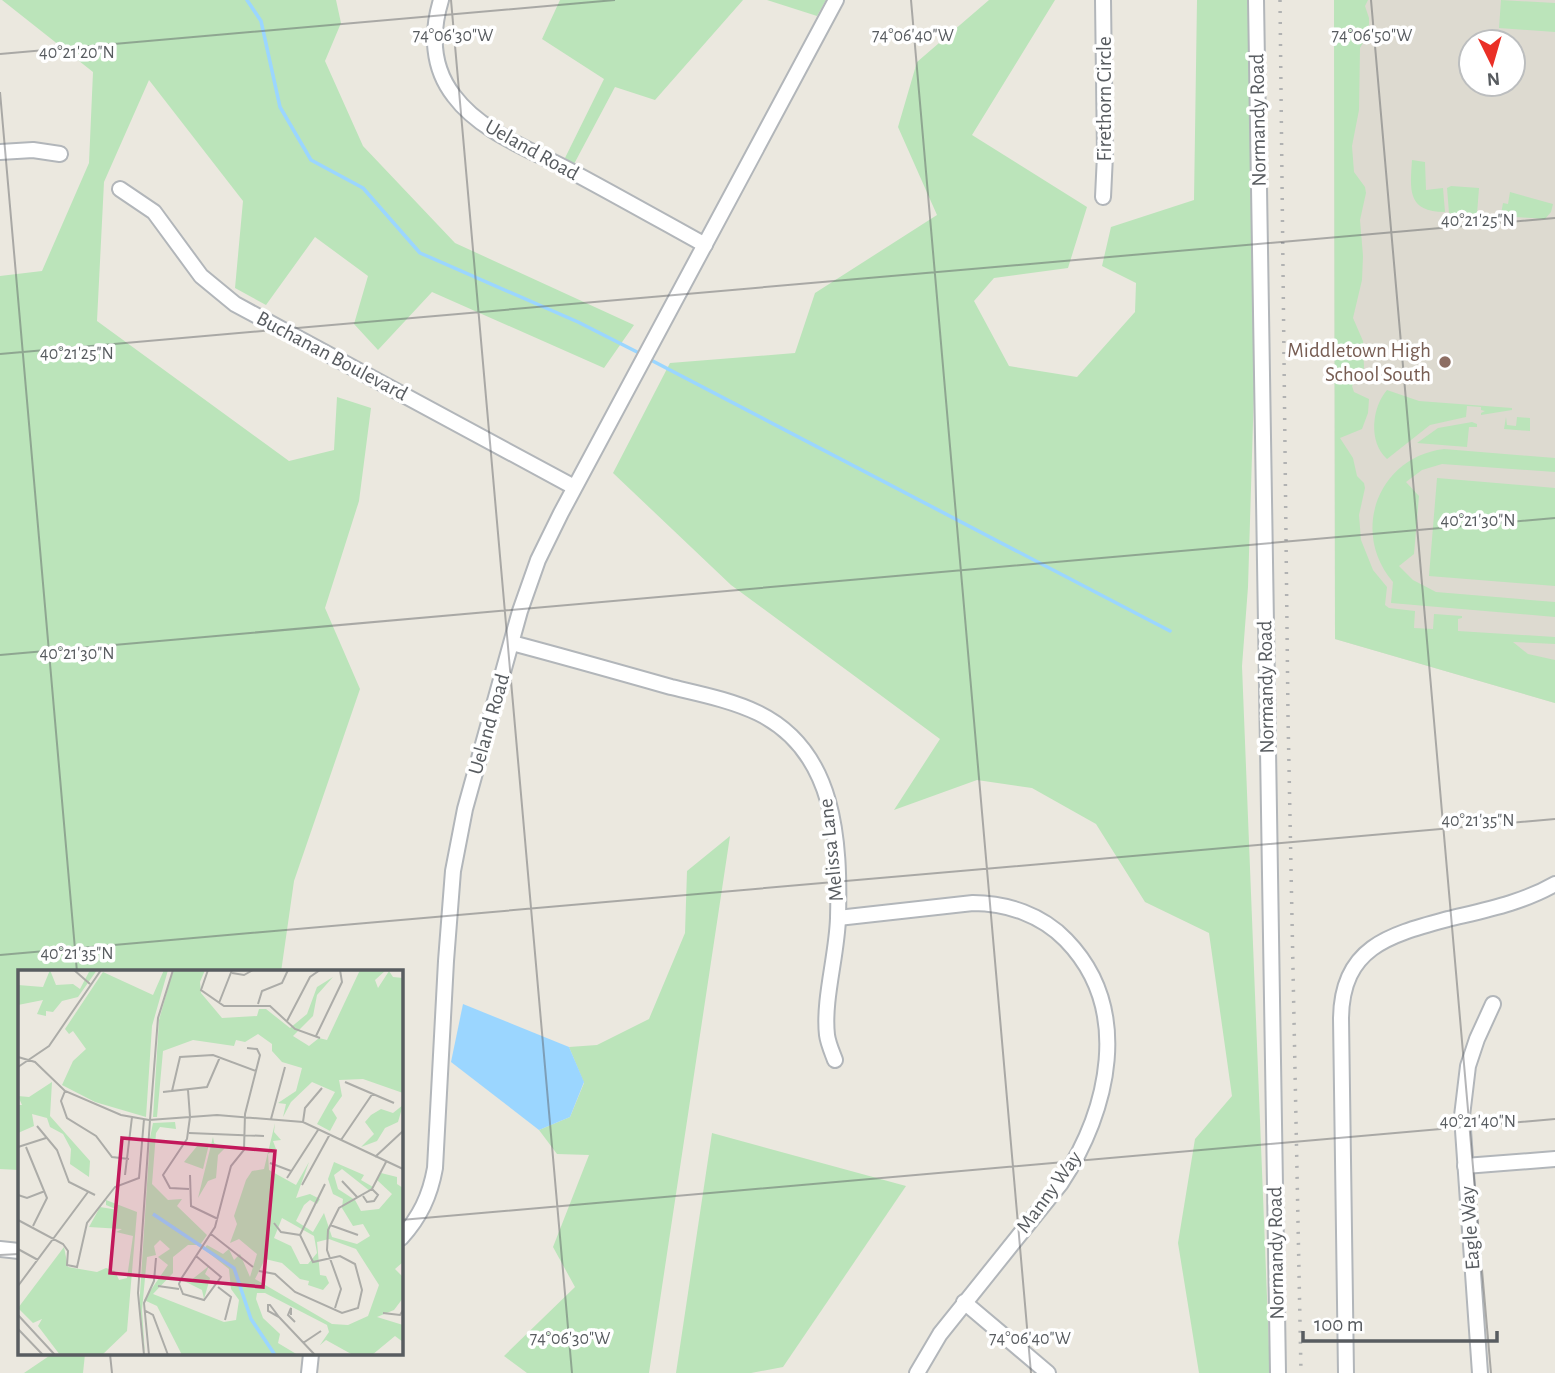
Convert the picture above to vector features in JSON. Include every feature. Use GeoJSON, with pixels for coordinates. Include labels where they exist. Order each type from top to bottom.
{"type":"FeatureCollection","features":[{"type":"Feature","properties":{"kind":"street","name":"Ueland Road"},"geometry":{"type":"LineString","coordinates":[[441,0],[435,26],[437,59],[449,90],[470,115],[705,245]]}},
{"type":"Feature","properties":{"kind":"street","name":"Ueland Road"},"geometry":{"type":"LineString","coordinates":[[402,1237],[422,1209],[431,1188],[435,1168],[453,871],[466,809],[520,611],[538,560],[574,486],[836,0]]}},
{"type":"Feature","properties":{"kind":"street","name":"Firethorn Circle"},"geometry":{"type":"LineString","coordinates":[[1103,0],[1103,197]]}},
{"type":"Feature","properties":{"kind":"street","name":"Normandy Road"},"geometry":{"type":"LineString","coordinates":[[1256,0],[1278,1373]]}},
{"type":"Feature","properties":{"kind":"street"},"geometry":{"type":"LineString","coordinates":[[0,152],[33,150],[60,154]]}},
{"type":"Feature","properties":{"kind":"street","name":"Buchanan Boulevard"},"geometry":{"type":"LineString","coordinates":[[120,189],[154,212],[201,276],[236,304],[574,486]]}},
{"type":"Feature","properties":{"kind":"street","name":"Melissa Lane"},"geometry":{"type":"LineString","coordinates":[[512,643],[742,706],[778,724],[802,747],[827,793],[835,844],[838,918],[827,1017],[827,1037],[835,1060]]}},
{"type":"Feature","properties":{"kind":"street"},"geometry":{"type":"LineString","coordinates":[[1346,1373],[1341,1018],[1346,980],[1360,958],[1387,937],[1518,901],[1555,884]]}},
{"type":"Feature","properties":{"kind":"street","name":"Manny Way"},"geometry":{"type":"LineString","coordinates":[[838,918],[973,903],[1006,906],[1038,919],[1062,936],[1085,962],[1099,989],[1106,1020],[1107,1050],[1100,1096],[1087,1137],[1061,1183],[964,1302],[940,1334],[918,1373]]}},
{"type":"Feature","properties":{"kind":"street","name":"Eagle Way"},"geometry":{"type":"LineString","coordinates":[[1480,1373],[1462,1116],[1465,1080],[1476,1039],[1493,1004]]}},
{"type":"Feature","properties":{"kind":"street","name":"Eagle Way"},"geometry":{"type":"LineString","coordinates":[[1465,1166],[1555,1159]]}},
{"type":"Feature","properties":{"kind":"street"},"geometry":{"type":"LineString","coordinates":[[0,1249],[18,1251]]}},
{"type":"Feature","properties":{"kind":"street"},"geometry":{"type":"LineString","coordinates":[[964,1302],[1048,1373]]}},
{"type":"Feature","properties":{"kind":"shaded area","name":"Middletown High School South"},"geometry":{"type":"Polygon","coordinates":[[[1334,0],[1555,0],[1555,703],[1335,639],[1334,0]]]}},
{"type":"Feature","properties":{"kind":"green space"},"geometry":{"type":"Polygon","coordinates":[[[2,0],[336,0],[341,23],[325,61],[363,146],[455,243],[634,325],[604,368],[432,292],[378,350],[354,324],[368,276],[315,237],[266,305],[235,288],[243,201],[149,80],[104,182],[97,321],[289,461],[334,450],[337,397],[371,408],[359,501],[325,608],[360,689],[294,881],[281,970],[18,970],[18,1170],[0,1169],[0,276],[42,271],[89,163],[93,72],[2,0]]]}},
{"type":"Feature","properties":{"kind":"green space"},"geometry":{"type":"Polygon","coordinates":[[[560,0],[743,0],[655,100],[615,87],[574,164],[565,158],[604,79],[542,39],[560,0]]]}},
{"type":"Feature","properties":{"kind":"green space"},"geometry":{"type":"Polygon","coordinates":[[[767,0],[826,0],[817,16],[767,0]]]}},
{"type":"Feature","properties":{"kind":"green space"},"geometry":{"type":"Polygon","coordinates":[[[989,0],[1055,0],[972,135],[1087,207],[1068,268],[994,278],[974,301],[1009,366],[1077,377],[1135,312],[1136,283],[1102,266],[1111,227],[1194,200],[1197,0],[1249,0],[1259,225],[1248,587],[1242,666],[1270,1373],[1199,1373],[1178,1243],[1195,1139],[1232,1096],[1209,933],[1145,902],[1096,824],[1032,788],[977,780],[894,810],[940,739],[731,585],[613,473],[670,363],[795,353],[815,293],[937,215],[898,127],[917,62],[989,0]]]}},
{"type":"Feature","properties":{"kind":"green space"},"geometry":{"type":"Polygon","coordinates":[[[1334,0],[1368,0],[1365,6],[1369,18],[1369,32],[1360,48],[1359,110],[1352,146],[1354,172],[1365,187],[1366,193],[1360,220],[1362,280],[1353,318],[1363,341],[1364,367],[1352,386],[1354,392],[1369,399],[1368,413],[1362,429],[1340,438],[1353,458],[1357,476],[1364,483],[1359,515],[1361,540],[1373,570],[1387,587],[1385,605],[1389,608],[1415,611],[1414,628],[1433,629],[1434,614],[1462,616],[1458,619],[1458,631],[1555,637],[1555,644],[1513,642],[1528,654],[1555,660],[1555,703],[1335,639],[1334,0]]]}},
{"type":"Feature","properties":{"kind":"green space"},"geometry":{"type":"Polygon","coordinates":[[[1501,0],[1555,3],[1555,32],[1499,28],[1501,0]]]}},
{"type":"Feature","properties":{"kind":"green space"},"geometry":{"type":"Polygon","coordinates":[[[1412,160],[1425,162],[1426,190],[1443,188],[1445,212],[1433,211],[1417,203],[1412,190],[1412,160]]]}},
{"type":"Feature","properties":{"kind":"green space"},"geometry":{"type":"Polygon","coordinates":[[[1447,188],[1479,188],[1477,214],[1449,213],[1447,188]]]}},
{"type":"Feature","properties":{"kind":"green space"},"geometry":{"type":"Polygon","coordinates":[[[1510,192],[1553,204],[1551,212],[1545,219],[1503,216],[1503,203],[1508,204],[1510,192]]]}},
{"type":"Feature","properties":{"kind":"green space"},"geometry":{"type":"Polygon","coordinates":[[[1387,390],[1419,401],[1512,408],[1512,410],[1481,415],[1485,411],[1481,410],[1481,407],[1467,406],[1466,417],[1430,425],[1387,459],[1377,443],[1374,424],[1378,406],[1387,390]]]}},
{"type":"Feature","properties":{"kind":"green space"},"geometry":{"type":"Polygon","coordinates":[[[1506,417],[1507,425],[1516,426],[1517,417],[1530,418],[1530,431],[1504,429],[1506,417]]]}},
{"type":"Feature","properties":{"kind":"green space"},"geometry":{"type":"Polygon","coordinates":[[[1472,422],[1477,424],[1477,427],[1469,427],[1467,447],[1417,443],[1438,428],[1472,422]]]}},
{"type":"Feature","properties":{"kind":"green space"},"geometry":{"type":"Polygon","coordinates":[[[1444,449],[1555,458],[1555,472],[1442,464],[1422,470],[1406,482],[1419,496],[1414,554],[1399,566],[1413,580],[1436,592],[1555,602],[1555,617],[1391,603],[1393,582],[1380,562],[1374,541],[1373,520],[1378,500],[1388,481],[1402,466],[1421,455],[1444,449]]]}},
{"type":"Feature","properties":{"kind":"green space"},"geometry":{"type":"Polygon","coordinates":[[[1437,478],[1555,488],[1555,586],[1429,576],[1437,478]]]}},
{"type":"Feature","properties":{"kind":"green space"},"geometry":{"type":"Polygon","coordinates":[[[730,836],[649,1373],[527,1373],[504,1356],[575,1287],[553,1247],[589,1155],[557,1154],[539,1130],[570,1117],[584,1083],[569,1047],[597,1045],[649,1019],[685,933],[687,871],[730,836]]]}},
{"type":"Feature","properties":{"kind":"green space"},"geometry":{"type":"Polygon","coordinates":[[[712,1133],[906,1186],[783,1367],[751,1373],[676,1373],[712,1133]]]}},
{"type":"Feature","properties":{"kind":"green space"},"geometry":{"type":"Polygon","coordinates":[[[49,1356],[85,1356],[83,1373],[24,1373],[49,1356]]]}},
{"type":"Feature","properties":{"kind":"water"},"geometry":{"type":"Polygon","coordinates":[[[463,1004],[569,1047],[584,1082],[570,1117],[539,1130],[451,1062],[463,1004]]]}},
{"type":"Feature","properties":{"kind":"waterway"},"geometry":{"type":"LineString","coordinates":[[247,0],[261,21],[280,107],[311,160],[363,188],[420,253],[578,322],[641,354]]}},
{"type":"Feature","properties":{"kind":"waterway"},"geometry":{"type":"LineString","coordinates":[[647,358],[1170,631]]}},
{"type":"Feature","properties":{"kind":"railway"},"geometry":{"type":"LineString","coordinates":[[1280,0],[1288,716],[1301,1373]]}},
{"type":"Feature","properties":{"kind":"place","name":"Middletown High School South"},"geometry":{"type":"Point","coordinates":[1445,362]}}]}
